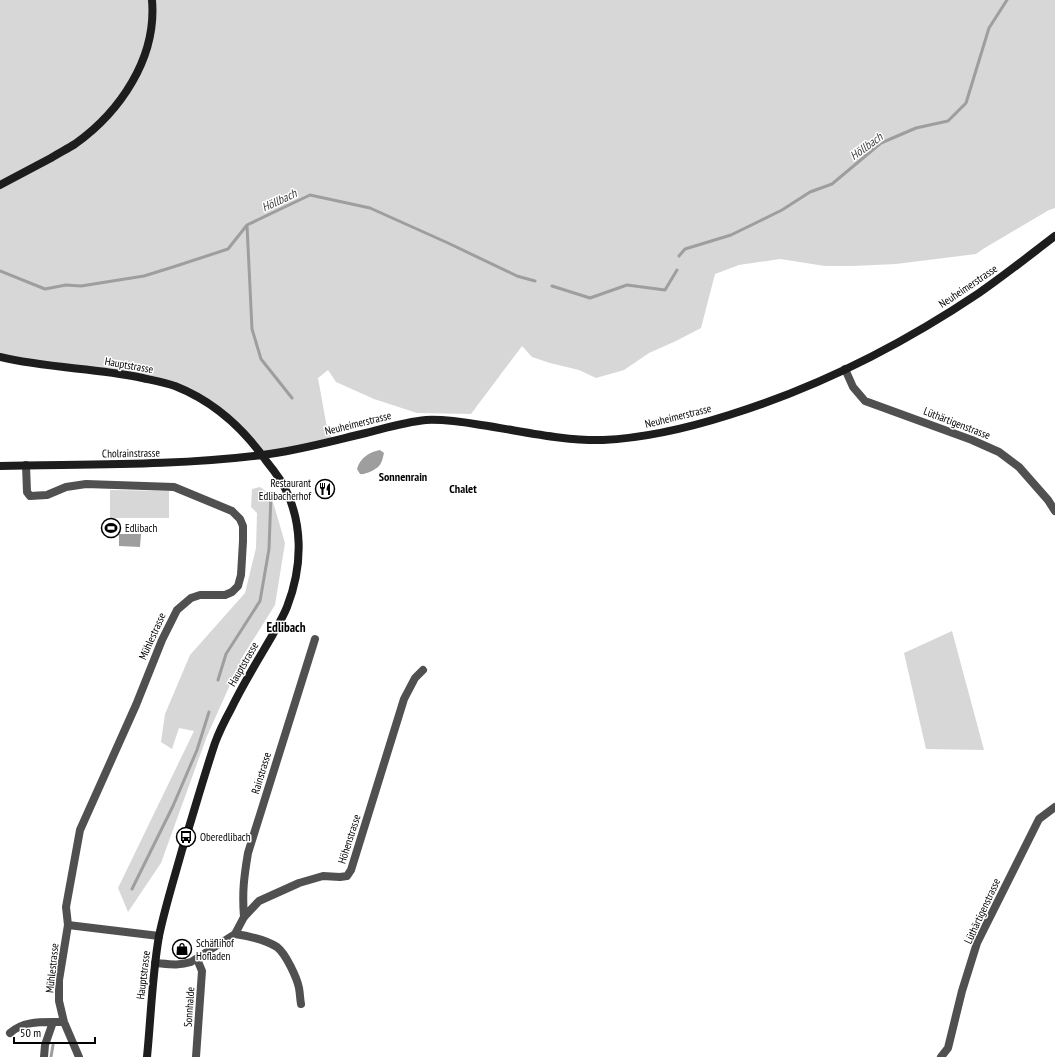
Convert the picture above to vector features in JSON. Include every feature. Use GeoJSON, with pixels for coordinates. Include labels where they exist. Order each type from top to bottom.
{"type":"FeatureCollection","features":[{"type":"Feature","properties":{"kind":"street"},"geometry":{"type":"LineString","coordinates":[[0,185],[74,144],[105,118],[116,106],[127,89],[143,58],[151,26],[152,0]]}},
{"type":"Feature","properties":{"kind":"street","name":"Neuheimerstrasse"},"geometry":{"type":"LineString","coordinates":[[262,455],[299,449],[404,423],[429,420],[452,421],[571,438],[601,440],[634,438],[665,433],[741,411],[786,395],[866,359],[957,307],[980,292],[1055,236]]}},
{"type":"Feature","properties":{"kind":"street","name":"Hauptstrasse"},"geometry":{"type":"LineString","coordinates":[[0,357],[19,361],[119,374],[175,386],[208,404],[225,416],[249,438],[281,482],[293,508],[299,538],[298,566],[295,581],[287,609],[240,692],[216,739],[173,880],[159,936],[147,1057]]}},
{"type":"Feature","properties":{"kind":"street","name":"Lüthärtigenstrasse"},"geometry":{"type":"LineString","coordinates":[[845,369],[853,387],[865,401],[972,440],[999,452],[1019,467],[1048,500],[1055,511]]}},
{"type":"Feature","properties":{"kind":"street","name":"Cholrainstrasse"},"geometry":{"type":"LineString","coordinates":[[0,466],[166,464],[262,455]]}},
{"type":"Feature","properties":{"kind":"street","name":"Mühlestrasse"},"geometry":{"type":"LineString","coordinates":[[26,465],[27,492],[30,496],[47,495],[66,487],[86,484],[174,487],[232,511],[240,519],[243,526],[243,548],[238,586],[232,592],[225,595],[200,595],[191,598],[182,604],[172,617],[136,705],[80,830],[66,907],[68,925],[60,980],[59,1001],[64,1022],[79,1057]]}},
{"type":"Feature","properties":{"kind":"street","name":"Rainstrasse"},"geometry":{"type":"LineString","coordinates":[[244,917],[243,879],[248,853],[315,639]]}},
{"type":"Feature","properties":{"kind":"street","name":"Höhenstrasse"},"geometry":{"type":"LineString","coordinates":[[156,963],[184,964],[197,959],[235,934],[244,917],[259,901],[299,883],[322,876],[347,876],[351,870],[404,698],[415,678],[423,670]]}},
{"type":"Feature","properties":{"kind":"street","name":"Lüthärtigenstrasse"},"geometry":{"type":"LineString","coordinates":[[941,1057],[948,1048],[962,991],[977,943],[1039,819],[1055,807]]}},
{"type":"Feature","properties":{"kind":"street"},"geometry":{"type":"LineString","coordinates":[[68,925],[159,936]]}},
{"type":"Feature","properties":{"kind":"street"},"geometry":{"type":"LineString","coordinates":[[235,934],[256,938],[278,948],[297,980],[301,1004]]}},
{"type":"Feature","properties":{"kind":"street","name":"Sonnhalde"},"geometry":{"type":"LineString","coordinates":[[196,1057],[202,971],[197,959]]}},
{"type":"Feature","properties":{"kind":"street"},"geometry":{"type":"LineString","coordinates":[[44,1057],[45,1045],[53,1022]]}},
{"type":"Feature","properties":{"kind":"street"},"geometry":{"type":"LineString","coordinates":[[10,1033],[27,1024],[64,1022]]}},
{"type":"Feature","properties":{"kind":"shaded area"},"geometry":{"type":"Polygon","coordinates":[[[0,0],[1055,0],[1055,208],[1049,210],[976,254],[896,264],[853,266],[825,266],[780,259],[739,265],[715,274],[701,328],[649,353],[624,370],[596,378],[579,370],[532,357],[522,346],[471,414],[417,413],[374,399],[336,382],[328,370],[318,378],[327,428],[333,441],[262,455],[237,426],[175,386],[0,357],[0,0]]]}},
{"type":"Feature","properties":{"kind":"shaded area"},"geometry":{"type":"Polygon","coordinates":[[[380,450],[384,453],[382,462],[379,466],[370,472],[360,474],[357,469],[360,462],[372,452],[380,450]]]}},
{"type":"Feature","properties":{"kind":"shaded area"},"geometry":{"type":"Polygon","coordinates":[[[260,487],[271,495],[285,543],[275,605],[243,656],[207,736],[161,863],[128,912],[118,888],[194,731],[179,728],[172,749],[161,742],[165,714],[190,655],[245,593],[256,548],[257,513],[251,507],[252,489],[260,487]]]}},
{"type":"Feature","properties":{"kind":"shaded area"},"geometry":{"type":"Polygon","coordinates":[[[110,490],[169,491],[169,518],[110,518],[110,490]]]}},
{"type":"Feature","properties":{"kind":"shaded area"},"geometry":{"type":"Polygon","coordinates":[[[119,534],[141,534],[140,547],[119,546],[119,534]]]}},
{"type":"Feature","properties":{"kind":"shaded area"},"geometry":{"type":"Polygon","coordinates":[[[952,631],[984,750],[926,749],[904,653],[952,631]]]}},
{"type":"Feature","properties":{"kind":"waterway","name":"Höllbach"},"geometry":{"type":"LineString","coordinates":[[679,256],[685,249],[731,235],[782,210],[810,192],[832,184],[881,143],[916,128],[948,121],[966,103],[989,28],[1007,0]]}},
{"type":"Feature","properties":{"kind":"waterway","name":"Höllbach"},"geometry":{"type":"LineString","coordinates":[[292,398],[261,359],[252,329],[247,225],[310,195],[370,208],[517,276],[535,281]]}},
{"type":"Feature","properties":{"kind":"waterway"},"geometry":{"type":"LineString","coordinates":[[0,271],[45,289],[66,285],[81,286],[144,276],[228,249],[247,225]]}},
{"type":"Feature","properties":{"kind":"waterway","name":"Höllbach"},"geometry":{"type":"LineString","coordinates":[[552,286],[590,298],[627,285],[665,290],[677,270]]}},
{"type":"Feature","properties":{"kind":"waterway"},"geometry":{"type":"LineString","coordinates":[[218,680],[226,654],[260,601],[269,549],[271,494]]}},
{"type":"Feature","properties":{"kind":"waterway"},"geometry":{"type":"LineString","coordinates":[[132,889],[173,806],[197,750],[209,712]]}},
{"type":"Feature","properties":{"kind":"waterway","name":"Edlibach"},"geometry":{"type":"LineString","coordinates":[[51,1057],[53,1045]]}},
{"type":"Feature","properties":{"kind":"place","name":"Restaurant Edlibacherhof"},"geometry":{"type":"Point","coordinates":[325,489]}},
{"type":"Feature","properties":{"kind":"place","name":"Edlibach"},"geometry":{"type":"Point","coordinates":[111,528]}},
{"type":"Feature","properties":{"kind":"place","name":"Oberedlibach"},"geometry":{"type":"Point","coordinates":[186,837]}},
{"type":"Feature","properties":{"kind":"place","name":"Schäflihof Hofladen"},"geometry":{"type":"Point","coordinates":[182,949]}},
{"type":"Feature","properties":{"kind":"district","name":"Sonnenrain"},"geometry":{"type":"Point","coordinates":[403,476]}},
{"type":"Feature","properties":{"kind":"district","name":"Chalet"},"geometry":{"type":"Point","coordinates":[463,488]}},
{"type":"Feature","properties":{"kind":"district","name":"Edlibach"},"geometry":{"type":"Point","coordinates":[286,627]}}]}
